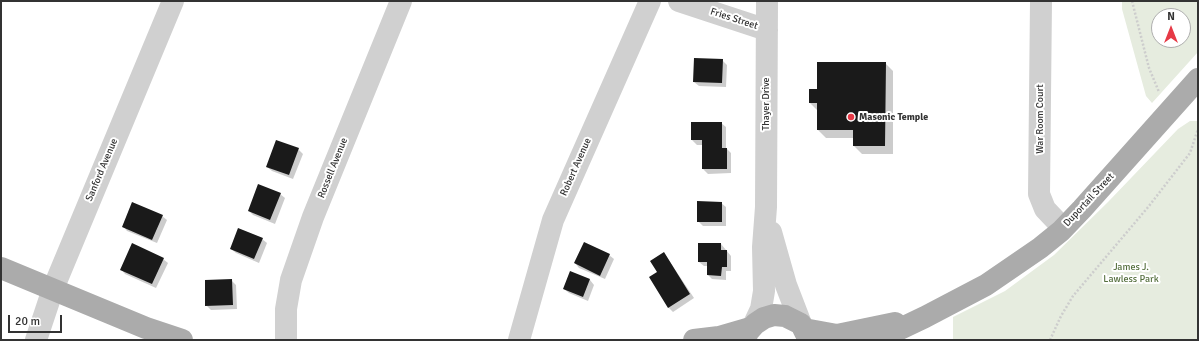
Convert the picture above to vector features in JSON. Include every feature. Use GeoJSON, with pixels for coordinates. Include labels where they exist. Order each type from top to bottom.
{"type":"FeatureCollection","features":[{"type":"Feature","properties":{"kind":"main road","name":"Duportail Street"},"geometry":{"type":"LineString","coordinates":[[877,340],[925,317],[1002,275],[1040,248],[1063,228],[1197,81]]}},
{"type":"Feature","properties":{"kind":"main road"},"geometry":{"type":"LineString","coordinates":[[1,268],[146,328],[182,340]]}},
{"type":"Feature","properties":{"kind":"main road","name":"Duportail Street"},"geometry":{"type":"LineString","coordinates":[[750,331],[764,318],[774,315],[786,316],[805,331],[827,334],[853,333],[900,322],[960,298]]}},
{"type":"Feature","properties":{"kind":"main road"},"geometry":{"type":"LineString","coordinates":[[694,340],[750,331]]}},
{"type":"Feature","properties":{"kind":"street","name":"Sanford Avenue"},"geometry":{"type":"LineString","coordinates":[[36,340],[53,289],[173,1]]}},
{"type":"Feature","properties":{"kind":"street","name":"Rossell Avenue"},"geometry":{"type":"LineString","coordinates":[[286,340],[286,309],[291,280],[313,217],[400,1]]}},
{"type":"Feature","properties":{"kind":"street","name":"Robert Avenue"},"geometry":{"type":"LineString","coordinates":[[519,340],[553,220],[650,1]]}},
{"type":"Feature","properties":{"kind":"street","name":"Fries Street"},"geometry":{"type":"LineString","coordinates":[[679,1],[767,30]]}},
{"type":"Feature","properties":{"kind":"street","name":"Thayer Drive"},"geometry":{"type":"LineString","coordinates":[[750,331],[759,316],[764,299],[763,232],[766,207],[767,1]]}},
{"type":"Feature","properties":{"kind":"street","name":"War Room Court"},"geometry":{"type":"LineString","coordinates":[[1040,1],[1039,194],[1045,209],[1063,228]]}},
{"type":"Feature","properties":{"kind":"street","name":"Thayer Drive"},"geometry":{"type":"LineString","coordinates":[[766,207],[773,242],[786,286],[805,331]]}},
{"type":"Feature","properties":{"kind":"path"},"geometry":{"type":"LineString","coordinates":[[1132,1],[1149,68],[1159,93]]}},
{"type":"Feature","properties":{"kind":"path"},"geometry":{"type":"LineString","coordinates":[[1050,340],[1061,316],[1073,296],[1154,200],[1190,153],[1198,129]]}},
{"type":"Feature","properties":{"kind":"green space"},"geometry":{"type":"Polygon","coordinates":[[[1122,1],[1198,1],[1198,52],[1152,103],[1146,96],[1122,9],[1122,1]]]}},
{"type":"Feature","properties":{"kind":"green space","name":"James J. Lawless Park"},"geometry":{"type":"Polygon","coordinates":[[[1190,121],[1198,121],[1198,340],[953,340],[953,317],[1005,291],[1054,255],[1108,202],[1178,129],[1190,121]]]}},
{"type":"Feature","properties":{"kind":"building"},"geometry":{"type":"Polygon","coordinates":[[[694,58],[723,59],[722,83],[693,82],[694,58]]]}},
{"type":"Feature","properties":{"kind":"building","name":"Masonic Temple"},"geometry":{"type":"Polygon","coordinates":[[[817,62],[886,62],[885,146],[853,146],[853,130],[817,130],[817,103],[809,103],[809,89],[817,89],[817,62]]]}},
{"type":"Feature","properties":{"kind":"building"},"geometry":{"type":"Polygon","coordinates":[[[691,122],[722,122],[722,148],[727,148],[727,169],[702,169],[702,140],[691,140],[691,122]]]}},
{"type":"Feature","properties":{"kind":"building"},"geometry":{"type":"Polygon","coordinates":[[[276,140],[299,148],[289,175],[266,167],[276,140]]]}},
{"type":"Feature","properties":{"kind":"building"},"geometry":{"type":"Polygon","coordinates":[[[258,184],[281,193],[270,220],[248,211],[258,184]]]}},
{"type":"Feature","properties":{"kind":"building"},"geometry":{"type":"Polygon","coordinates":[[[697,201],[722,202],[722,222],[697,222],[697,201]]]}},
{"type":"Feature","properties":{"kind":"building"},"geometry":{"type":"Polygon","coordinates":[[[132,202],[163,215],[152,240],[122,227],[132,202]]]}},
{"type":"Feature","properties":{"kind":"building"},"geometry":{"type":"Polygon","coordinates":[[[238,228],[263,238],[254,259],[230,249],[238,228]]]}},
{"type":"Feature","properties":{"kind":"building"},"geometry":{"type":"Polygon","coordinates":[[[584,242],[610,254],[600,276],[574,263],[584,242]]]}},
{"type":"Feature","properties":{"kind":"building"},"geometry":{"type":"Polygon","coordinates":[[[132,243],[164,258],[152,284],[120,270],[132,243]]]}},
{"type":"Feature","properties":{"kind":"building"},"geometry":{"type":"Polygon","coordinates":[[[698,243],[721,243],[721,250],[727,250],[727,267],[722,267],[721,276],[707,275],[707,262],[698,262],[698,243]]]}},
{"type":"Feature","properties":{"kind":"building"},"geometry":{"type":"Polygon","coordinates":[[[664,252],[690,294],[668,308],[649,277],[657,272],[650,261],[664,252]]]}},
{"type":"Feature","properties":{"kind":"building"},"geometry":{"type":"Polygon","coordinates":[[[570,271],[590,279],[583,297],[563,289],[570,271]]]}},
{"type":"Feature","properties":{"kind":"building"},"geometry":{"type":"Polygon","coordinates":[[[232,279],[233,305],[205,306],[205,280],[232,279]]]}},
{"type":"Feature","properties":{"kind":"place","name":"Masonic Temple"},"geometry":{"type":"Point","coordinates":[851,117]}}]}
